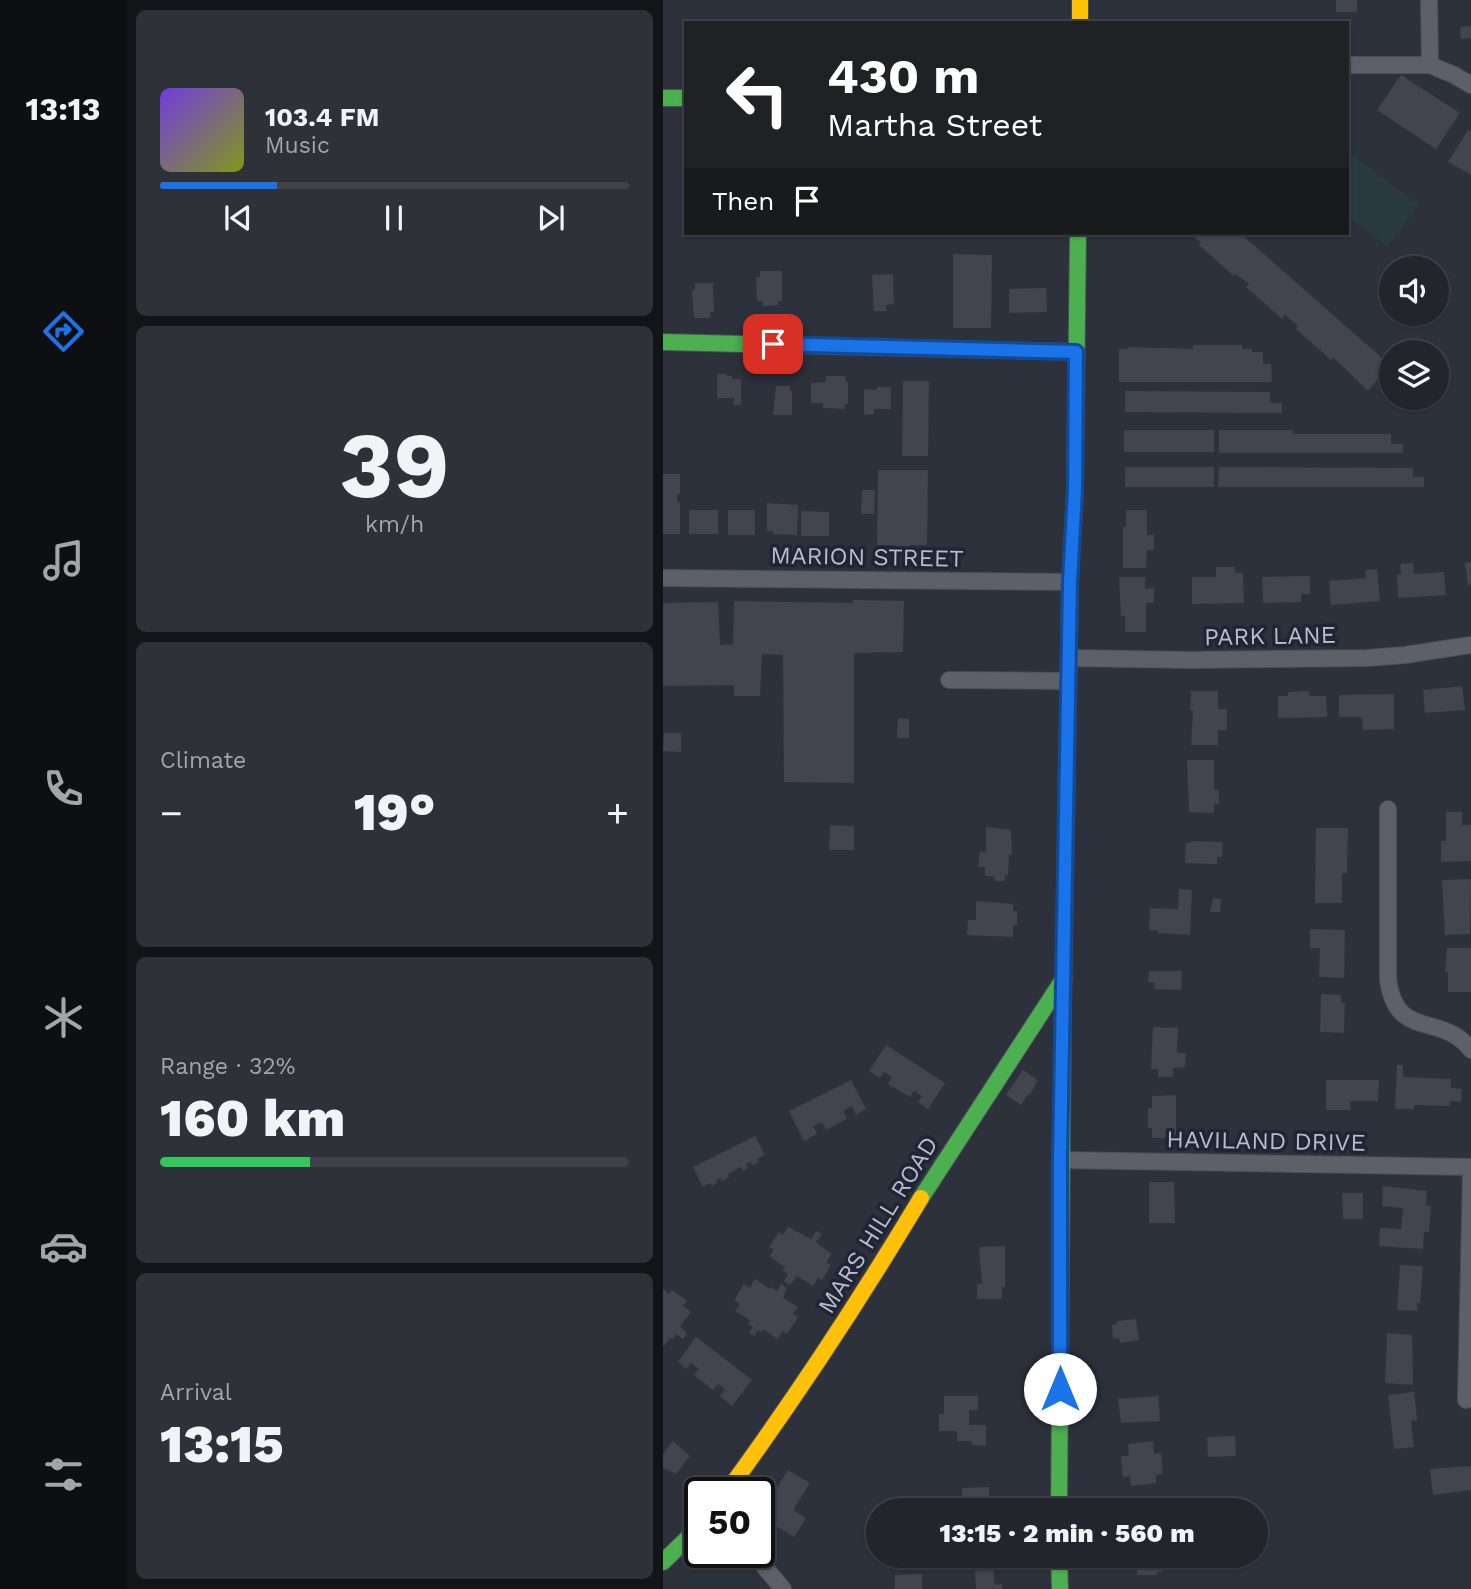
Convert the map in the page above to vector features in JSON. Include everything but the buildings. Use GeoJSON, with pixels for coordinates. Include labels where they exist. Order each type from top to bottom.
{"type":"FeatureCollection","features":[{"type":"Feature","properties":{"kind":"main road"},"geometry":{"type":"LineString","coordinates":[[1080,0],[1080,21]]}},
{"type":"Feature","properties":{"kind":"main road"},"geometry":{"type":"LineString","coordinates":[[663,98],[684,98]]}},
{"type":"Feature","properties":{"kind":"main road"},"geometry":{"type":"LineString","coordinates":[[1060,1498],[1060,1160],[1078,235]]}},
{"type":"Feature","properties":{"kind":"main road"},"geometry":{"type":"LineString","coordinates":[[663,342],[1076,352]]}},
{"type":"Feature","properties":{"kind":"main road","name":"MARS HILL ROAD"},"geometry":{"type":"LineString","coordinates":[[738,1477],[790,1405],[863,1295],[935,1174],[1064,978]]}},
{"type":"Feature","properties":{"kind":"main road"},"geometry":{"type":"LineString","coordinates":[[663,1562],[684,1542]]}},
{"type":"Feature","properties":{"kind":"main road"},"geometry":{"type":"LineString","coordinates":[[1059,1568],[1060,1589]]}},
{"type":"Feature","properties":{"kind":"street"},"geometry":{"type":"LineString","coordinates":[[1429,0],[1430,65]]}},
{"type":"Feature","properties":{"kind":"street"},"geometry":{"type":"LineString","coordinates":[[1349,65],[1430,65],[1471,85]]}},
{"type":"Feature","properties":{"kind":"street","name":"MARION STREET"},"geometry":{"type":"LineString","coordinates":[[663,578],[1070,582]]}},
{"type":"Feature","properties":{"kind":"street","name":"PARK LANE"},"geometry":{"type":"LineString","coordinates":[[1069,658],[1367,658],[1471,645]]}},
{"type":"Feature","properties":{"kind":"street"},"geometry":{"type":"LineString","coordinates":[[949,680],[1068,681]]}},
{"type":"Feature","properties":{"kind":"street"},"geometry":{"type":"LineString","coordinates":[[1388,809],[1390,996],[1397,1010],[1410,1020],[1459,1036],[1471,1050]]}},
{"type":"Feature","properties":{"kind":"street","name":"HAVILAND DRIVE"},"geometry":{"type":"LineString","coordinates":[[1060,1160],[1471,1167]]}},
{"type":"Feature","properties":{"kind":"street"},"geometry":{"type":"LineString","coordinates":[[1466,1400],[1471,1175]]}},
{"type":"Feature","properties":{"kind":"street"},"geometry":{"type":"LineString","coordinates":[[765,1568],[783,1589]]}},
{"type":"Feature","properties":{"kind":"shaded area"},"geometry":{"type":"Polygon","coordinates":[[[1349,152],[1419,205],[1387,246],[1349,218],[1349,152]]]}},
{"type":"Feature","properties":{"kind":"traffic: fast"},"geometry":{"type":"LineString","coordinates":[[663,98],[684,98]]}},
{"type":"Feature","properties":{"kind":"traffic: fast"},"geometry":{"type":"LineString","coordinates":[[1070,583],[1075,490],[1078,235]]}},
{"type":"Feature","properties":{"kind":"traffic: fast"},"geometry":{"type":"LineString","coordinates":[[663,342],[1076,352]]}},
{"type":"Feature","properties":{"kind":"traffic: fast"},"geometry":{"type":"LineString","coordinates":[[921,1198],[1064,978]]}},
{"type":"Feature","properties":{"kind":"traffic: fast"},"geometry":{"type":"LineString","coordinates":[[1059,1498],[1063,1007]]}},
{"type":"Feature","properties":{"kind":"traffic: fast"},"geometry":{"type":"LineString","coordinates":[[663,1562],[684,1542]]}},
{"type":"Feature","properties":{"kind":"traffic: fast"},"geometry":{"type":"LineString","coordinates":[[1059,1568],[1060,1589]]}},
{"type":"Feature","properties":{"kind":"traffic: slow"},"geometry":{"type":"LineString","coordinates":[[1080,0],[1080,21]]}},
{"type":"Feature","properties":{"kind":"traffic: slow"},"geometry":{"type":"LineString","coordinates":[[1063,1007],[1070,583]]}},
{"type":"Feature","properties":{"kind":"traffic: slow"},"geometry":{"type":"LineString","coordinates":[[737,1477],[827,1348],[921,1198]]}},
{"type":"Feature","properties":{"kind":"route"},"geometry":{"type":"LineString","coordinates":[[773,344],[1076,352],[1077,411],[1070,582],[1060,1160],[1060,1389]]}}]}
